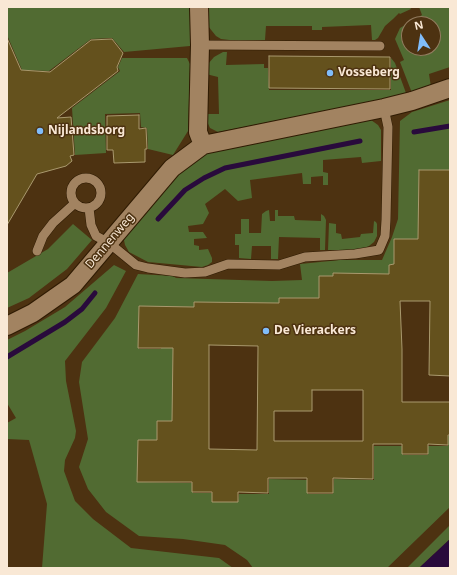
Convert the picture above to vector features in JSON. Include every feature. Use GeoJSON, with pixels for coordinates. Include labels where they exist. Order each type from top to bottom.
{"type":"FeatureCollection","features":[{"type":"Feature","properties":{"kind":"street"},"geometry":{"type":"LineString","coordinates":[[199,7],[200,45],[198,132],[203,146]]}},
{"type":"Feature","properties":{"kind":"street","name":"Dennenweg"},"geometry":{"type":"LineString","coordinates":[[7,326],[33,313],[73,284],[172,168],[203,146],[384,108],[412,101],[450,88]]}},
{"type":"Feature","properties":{"kind":"lane"},"geometry":{"type":"LineString","coordinates":[[200,45],[380,46]]}},
{"type":"Feature","properties":{"kind":"lane"},"geometry":{"type":"LineString","coordinates":[[89,208],[91,225],[96,236],[109,243],[136,265],[148,268],[185,273],[205,272],[228,264],[279,265],[306,257],[355,254],[379,250],[385,236],[386,220],[388,127],[384,108]]}},
{"type":"Feature","properties":{"kind":"lane"},"geometry":{"type":"LineString","coordinates":[[90,178],[99,184],[102,194],[98,203],[89,208],[76,204],[71,195],[73,186],[80,179],[90,178]]}},
{"type":"Feature","properties":{"kind":"lane"},"geometry":{"type":"LineString","coordinates":[[37,251],[43,236],[53,223],[76,204]]}},
{"type":"Feature","properties":{"kind":"green space"},"geometry":{"type":"Polygon","coordinates":[[[7,7],[190,7],[190,46],[124,52],[112,38],[91,39],[49,71],[22,70],[7,35],[7,7]]]}},
{"type":"Feature","properties":{"kind":"green space"},"geometry":{"type":"Polygon","coordinates":[[[205,7],[410,7],[411,9],[400,14],[399,13],[385,26],[378,38],[375,40],[372,40],[371,25],[322,27],[322,30],[312,30],[312,26],[266,26],[265,40],[238,41],[221,39],[216,36],[208,26],[205,7]]]}},
{"type":"Feature","properties":{"kind":"green space"},"geometry":{"type":"Polygon","coordinates":[[[419,7],[450,7],[450,67],[429,74],[431,87],[412,93],[400,62],[404,60],[402,56],[441,56],[441,16],[420,16],[422,15],[419,7]]]}},
{"type":"Feature","properties":{"kind":"green space"},"geometry":{"type":"Polygon","coordinates":[[[401,27],[401,53],[395,39],[401,27]]]}},
{"type":"Feature","properties":{"kind":"green space"},"geometry":{"type":"Polygon","coordinates":[[[223,52],[227,52],[226,65],[264,64],[264,68],[268,68],[269,90],[391,90],[391,58],[395,63],[406,93],[405,95],[218,132],[210,128],[205,117],[206,114],[219,114],[218,77],[206,74],[208,64],[214,57],[223,52]]]}},
{"type":"Feature","properties":{"kind":"green space"},"geometry":{"type":"Polygon","coordinates":[[[122,58],[187,58],[190,64],[188,131],[173,155],[148,149],[147,128],[141,127],[140,113],[105,114],[106,153],[75,155],[72,108],[120,71],[118,67],[122,58]]]}},
{"type":"Feature","properties":{"kind":"green space"},"geometry":{"type":"Polygon","coordinates":[[[450,100],[450,172],[440,218],[394,280],[320,299],[195,308],[140,308],[139,349],[161,349],[161,344],[174,344],[173,422],[158,441],[138,441],[138,482],[193,483],[193,493],[213,493],[213,502],[238,502],[239,494],[269,494],[269,479],[308,480],[308,494],[333,494],[334,479],[374,480],[374,446],[402,446],[403,455],[428,455],[428,446],[448,446],[448,436],[450,436],[450,507],[387,568],[253,568],[247,560],[225,545],[183,539],[139,536],[106,512],[88,489],[79,467],[88,439],[79,382],[82,362],[115,318],[138,274],[173,276],[176,278],[272,281],[302,280],[300,264],[340,260],[382,260],[398,219],[400,121],[412,112],[450,100]]]}},
{"type":"Feature","properties":{"kind":"green space"},"geometry":{"type":"Polygon","coordinates":[[[371,120],[378,125],[381,130],[381,161],[362,163],[361,157],[323,160],[323,172],[328,173],[328,185],[323,185],[323,176],[311,177],[311,184],[303,184],[302,173],[250,180],[252,198],[238,201],[225,189],[205,204],[209,213],[203,224],[188,226],[189,232],[203,232],[207,238],[194,239],[194,245],[199,246],[199,250],[208,249],[212,262],[208,265],[202,267],[148,262],[129,252],[125,245],[124,240],[126,234],[180,172],[199,156],[222,147],[371,120]]]}},
{"type":"Feature","properties":{"kind":"green space"},"geometry":{"type":"Polygon","coordinates":[[[269,210],[270,221],[275,221],[275,210],[278,210],[278,216],[294,216],[295,220],[321,221],[321,214],[324,216],[326,220],[325,250],[320,250],[320,238],[279,237],[278,259],[271,259],[271,246],[252,246],[251,259],[239,258],[239,245],[235,245],[235,234],[241,234],[241,219],[249,219],[249,233],[261,233],[262,214],[269,210]]]}},
{"type":"Feature","properties":{"kind":"green space"},"geometry":{"type":"Polygon","coordinates":[[[374,221],[377,224],[377,236],[374,242],[369,246],[360,250],[328,250],[329,223],[336,224],[336,233],[341,234],[342,239],[360,237],[361,234],[373,233],[374,221]]]}},
{"type":"Feature","properties":{"kind":"green space"},"geometry":{"type":"Polygon","coordinates":[[[73,224],[92,240],[67,269],[29,298],[7,308],[7,273],[48,249],[73,224]]]}},
{"type":"Feature","properties":{"kind":"green space"},"geometry":{"type":"Polygon","coordinates":[[[114,265],[126,271],[106,308],[65,361],[66,381],[76,431],[75,438],[65,460],[64,471],[75,501],[93,519],[131,548],[219,558],[233,568],[42,568],[47,504],[29,440],[7,439],[7,423],[16,418],[7,403],[7,340],[65,307],[114,265]]]}},
{"type":"Feature","properties":{"kind":"green space"},"geometry":{"type":"Polygon","coordinates":[[[450,525],[450,539],[419,568],[407,568],[450,525]]]}},
{"type":"Feature","properties":{"kind":"shaded area"},"geometry":{"type":"Polygon","coordinates":[[[450,539],[450,565],[447,568],[419,568],[450,539]]]}},
{"type":"Feature","properties":{"kind":"building","name":"Nijlandsborg"},"geometry":{"type":"Polygon","coordinates":[[[7,38],[21,70],[50,72],[91,40],[112,39],[123,53],[117,67],[118,71],[57,118],[71,117],[74,155],[70,156],[72,161],[66,166],[37,174],[7,225],[7,38]]]}},
{"type":"Feature","properties":{"kind":"building","name":"Vosseberg"},"geometry":{"type":"Polygon","coordinates":[[[269,56],[390,57],[390,89],[269,88],[269,56]]]}},
{"type":"Feature","properties":{"kind":"building"},"geometry":{"type":"Polygon","coordinates":[[[139,115],[139,129],[146,128],[147,149],[145,149],[145,162],[114,163],[113,150],[107,150],[107,116],[139,115]]]}},
{"type":"Feature","properties":{"kind":"building","name":"De Vierackers"},"geometry":{"type":"Polygon","coordinates":[[[419,170],[450,170],[450,376],[429,375],[430,301],[400,301],[402,402],[450,402],[450,435],[448,435],[448,445],[428,444],[428,454],[402,454],[402,444],[373,444],[373,479],[333,478],[333,493],[307,493],[307,478],[268,478],[268,493],[238,492],[238,502],[212,502],[212,492],[192,492],[192,482],[137,482],[138,440],[157,440],[157,421],[172,421],[173,348],[138,348],[139,306],[194,307],[194,302],[279,303],[279,298],[319,298],[319,276],[333,276],[333,273],[389,274],[389,265],[394,264],[394,239],[418,239],[419,170]],[[209,345],[209,449],[257,450],[258,346],[209,345]],[[312,390],[312,411],[274,411],[274,441],[363,441],[363,390],[312,390]]]}},
{"type":"Feature","properties":{"kind":"waterway"},"geometry":{"type":"LineString","coordinates":[[414,132],[450,126]]}},
{"type":"Feature","properties":{"kind":"waterway"},"geometry":{"type":"LineString","coordinates":[[158,219],[185,190],[204,178],[225,168],[360,141]]}},
{"type":"Feature","properties":{"kind":"waterway"},"geometry":{"type":"LineString","coordinates":[[7,357],[65,322],[82,309],[95,293]]}},
{"type":"Feature","properties":{"kind":"place","name":"Vosseberg"},"geometry":{"type":"Point","coordinates":[330,73]}},
{"type":"Feature","properties":{"kind":"place","name":"Nijlandsborg"},"geometry":{"type":"Point","coordinates":[40,131]}},
{"type":"Feature","properties":{"kind":"place","name":"De Vierackers"},"geometry":{"type":"Point","coordinates":[266,331]}}]}
